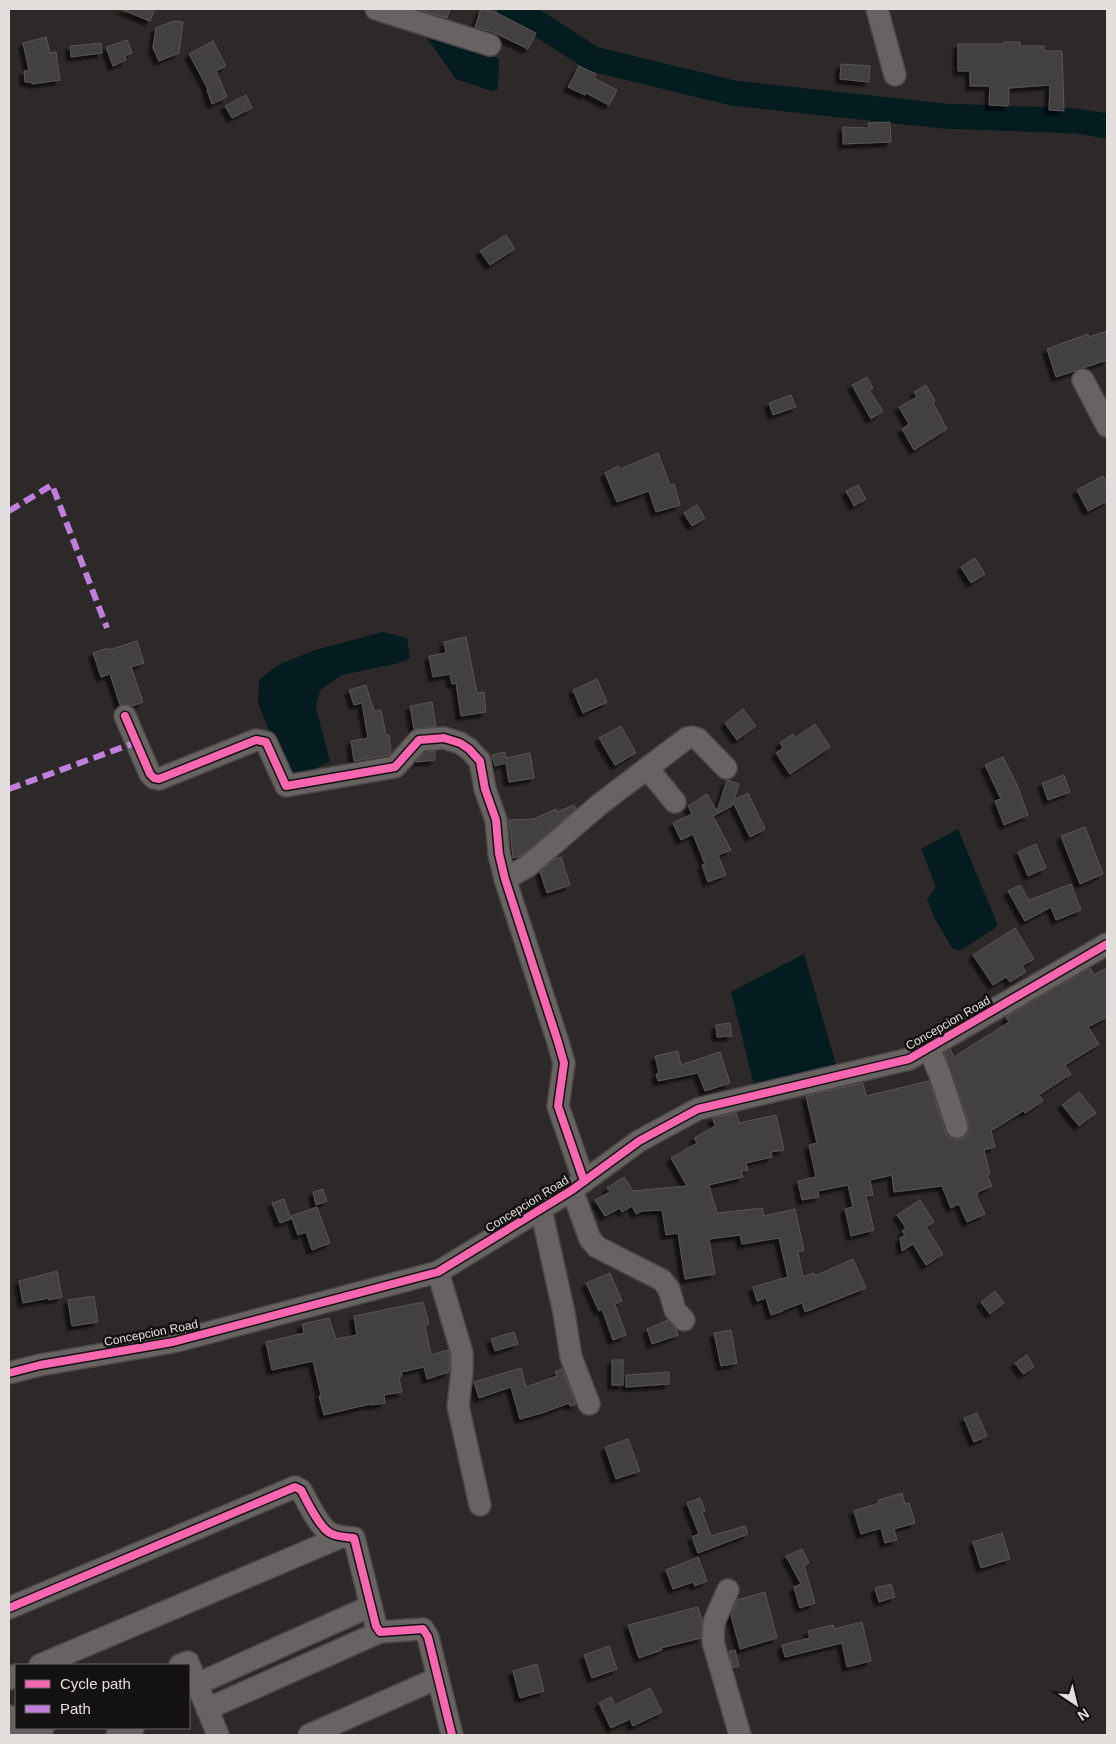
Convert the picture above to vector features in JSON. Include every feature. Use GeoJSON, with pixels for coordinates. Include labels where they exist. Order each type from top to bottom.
{"type":"FeatureCollection","features":[{"type":"Feature","properties":{"kind":"street"},"geometry":{"type":"LineString","coordinates":[[376,9],[490,45]]}},
{"type":"Feature","properties":{"kind":"street"},"geometry":{"type":"LineString","coordinates":[[877,9],[895,75]]}},
{"type":"Feature","properties":{"kind":"street"},"geometry":{"type":"LineString","coordinates":[[1083,380],[1107,426]]}},
{"type":"Feature","properties":{"kind":"street"},"geometry":{"type":"LineString","coordinates":[[125,716],[150,774],[154,778],[159,778],[256,740],[266,742],[286,786],[395,767],[419,740],[444,738],[460,743],[469,749],[480,761],[486,790],[496,820],[499,854],[505,879],[564,1063],[558,1106],[590,1239],[597,1247],[662,1280],[669,1288],[676,1310],[684,1320]]}},
{"type":"Feature","properties":{"kind":"street"},"geometry":{"type":"LineString","coordinates":[[505,879],[528,866],[600,804],[687,738],[698,739],[726,768]]}},
{"type":"Feature","properties":{"kind":"street"},"geometry":{"type":"LineString","coordinates":[[647,768],[675,802]]}},
{"type":"Feature","properties":{"kind":"street","name":"Concepcion Road"},"geometry":{"type":"LineString","coordinates":[[9,1373],[40,1365],[173,1342],[438,1272],[578,1185],[639,1141],[698,1109],[909,1059],[1107,944]]}},
{"type":"Feature","properties":{"kind":"street"},"geometry":{"type":"LineString","coordinates":[[929,1048],[940,1074],[957,1127]]}},
{"type":"Feature","properties":{"kind":"street"},"geometry":{"type":"LineString","coordinates":[[541,1208],[564,1312],[571,1357],[588,1404]]}},
{"type":"Feature","properties":{"kind":"street"},"geometry":{"type":"LineString","coordinates":[[438,1272],[462,1353],[458,1406],[480,1505]]}},
{"type":"Feature","properties":{"kind":"street"},"geometry":{"type":"LineString","coordinates":[[9,1608],[295,1487],[301,1490],[329,1533],[341,1537],[354,1538],[376,1626],[380,1632]]}},
{"type":"Feature","properties":{"kind":"street"},"geometry":{"type":"LineString","coordinates":[[42,1664],[341,1537]]}},
{"type":"Feature","properties":{"kind":"street"},"geometry":{"type":"LineString","coordinates":[[728,1590],[714,1622],[713,1642],[740,1735]]}},
{"type":"Feature","properties":{"kind":"street"},"geometry":{"type":"LineString","coordinates":[[199,1697],[371,1606]]}},
{"type":"Feature","properties":{"kind":"street"},"geometry":{"type":"LineString","coordinates":[[199,1697],[380,1632],[423,1629],[428,1636],[452,1735]]}},
{"type":"Feature","properties":{"kind":"street"},"geometry":{"type":"LineString","coordinates":[[190,1668],[199,1697],[218,1735]]}},
{"type":"Feature","properties":{"kind":"street"},"geometry":{"type":"LineString","coordinates":[[309,1735],[438,1678]]}},
{"type":"Feature","properties":{"kind":"street"},"geometry":{"type":"LineString","coordinates":[[9,1716],[15,1729]]}},
{"type":"Feature","properties":{"kind":"street"},"geometry":{"type":"LineString","coordinates":[[27,1735],[41,1729]]}},
{"type":"Feature","properties":{"kind":"street"},"geometry":{"type":"LineString","coordinates":[[117,1735],[131,1729]]}},
{"type":"Feature","properties":{"kind":"water"},"geometry":{"type":"Polygon","coordinates":[[[422,31],[499,59],[498,89],[492,91],[456,79],[422,31]]]}},
{"type":"Feature","properties":{"kind":"water"},"geometry":{"type":"Polygon","coordinates":[[[383,632],[407,638],[410,658],[399,663],[342,675],[320,690],[316,708],[330,761],[292,781],[258,703],[259,680],[278,665],[315,650],[383,632]]]}},
{"type":"Feature","properties":{"kind":"water"},"geometry":{"type":"Polygon","coordinates":[[[958,829],[998,926],[960,951],[952,948],[935,919],[927,899],[936,887],[921,849],[958,829]]]}},
{"type":"Feature","properties":{"kind":"water"},"geometry":{"type":"Polygon","coordinates":[[[804,954],[837,1068],[755,1089],[731,992],[804,954]]]}},
{"type":"Feature","properties":{"kind":"building"},"geometry":{"type":"Polygon","coordinates":[[[120,9],[155,9],[150,21],[120,9]]]}},
{"type":"Feature","properties":{"kind":"building"},"geometry":{"type":"Polygon","coordinates":[[[417,9],[450,9],[447,18],[417,9]]]}},
{"type":"Feature","properties":{"kind":"building"},"geometry":{"type":"Polygon","coordinates":[[[481,9],[495,12],[536,33],[528,49],[493,32],[475,27],[481,9]]]}},
{"type":"Feature","properties":{"kind":"building"},"geometry":{"type":"Polygon","coordinates":[[[174,21],[183,22],[179,53],[159,61],[153,48],[156,28],[174,21]]]}},
{"type":"Feature","properties":{"kind":"building"},"geometry":{"type":"Polygon","coordinates":[[[46,37],[50,53],[56,52],[60,80],[32,84],[32,82],[25,82],[24,71],[29,70],[23,43],[46,37]]]}},
{"type":"Feature","properties":{"kind":"building"},"geometry":{"type":"Polygon","coordinates":[[[127,40],[132,53],[125,56],[126,60],[113,66],[106,47],[127,40]]]}},
{"type":"Feature","properties":{"kind":"building"},"geometry":{"type":"Polygon","coordinates":[[[213,41],[226,66],[216,71],[227,97],[212,104],[208,89],[189,54],[213,41]]]}},
{"type":"Feature","properties":{"kind":"building"},"geometry":{"type":"Polygon","coordinates":[[[1004,42],[1020,42],[1020,46],[1044,46],[1044,51],[1062,51],[1064,111],[1049,110],[1050,85],[1009,88],[1008,106],[989,105],[990,86],[970,86],[970,71],[958,71],[958,44],[1004,44],[1004,42]]]}},
{"type":"Feature","properties":{"kind":"building"},"geometry":{"type":"Polygon","coordinates":[[[101,43],[102,53],[71,57],[70,46],[101,43]]]}},
{"type":"Feature","properties":{"kind":"building"},"geometry":{"type":"Polygon","coordinates":[[[841,64],[870,66],[869,82],[840,79],[841,64]]]}},
{"type":"Feature","properties":{"kind":"building"},"geometry":{"type":"Polygon","coordinates":[[[579,66],[596,74],[594,78],[617,90],[609,105],[586,93],[585,95],[568,87],[579,66]]]}},
{"type":"Feature","properties":{"kind":"building"},"geometry":{"type":"Polygon","coordinates":[[[246,95],[252,108],[232,118],[225,106],[246,95]]]}},
{"type":"Feature","properties":{"kind":"building"},"geometry":{"type":"Polygon","coordinates":[[[890,122],[891,142],[843,144],[843,127],[869,128],[868,123],[890,122]]]}},
{"type":"Feature","properties":{"kind":"building"},"geometry":{"type":"Polygon","coordinates":[[[506,235],[515,249],[490,265],[480,251],[506,235]]]}},
{"type":"Feature","properties":{"kind":"building"},"geometry":{"type":"Polygon","coordinates":[[[1107,331],[1107,360],[1056,377],[1047,349],[1088,334],[1089,337],[1107,331]]]}},
{"type":"Feature","properties":{"kind":"building"},"geometry":{"type":"Polygon","coordinates":[[[867,377],[873,388],[869,390],[883,411],[871,419],[852,385],[867,377]]]}},
{"type":"Feature","properties":{"kind":"building"},"geometry":{"type":"Polygon","coordinates":[[[926,385],[947,429],[914,450],[902,429],[909,424],[899,407],[917,397],[914,392],[926,385]]]}},
{"type":"Feature","properties":{"kind":"building"},"geometry":{"type":"Polygon","coordinates":[[[791,395],[796,407],[773,415],[769,403],[791,395]]]}},
{"type":"Feature","properties":{"kind":"building"},"geometry":{"type":"Polygon","coordinates":[[[658,453],[670,485],[674,484],[680,505],[656,512],[649,491],[617,502],[605,473],[618,466],[620,469],[658,453]]]}},
{"type":"Feature","properties":{"kind":"building"},"geometry":{"type":"Polygon","coordinates":[[[1103,476],[1107,483],[1107,501],[1088,511],[1077,490],[1103,476]]]}},
{"type":"Feature","properties":{"kind":"building"},"geometry":{"type":"Polygon","coordinates":[[[858,485],[866,499],[854,506],[846,491],[858,485]]]}},
{"type":"Feature","properties":{"kind":"building"},"geometry":{"type":"Polygon","coordinates":[[[697,505],[705,518],[692,526],[684,513],[697,505]]]}},
{"type":"Feature","properties":{"kind":"building"},"geometry":{"type":"Polygon","coordinates":[[[975,558],[985,574],[971,583],[961,567],[975,558]]]}},
{"type":"Feature","properties":{"kind":"building"},"geometry":{"type":"Polygon","coordinates":[[[466,637],[477,693],[484,692],[486,712],[461,716],[456,683],[452,684],[450,674],[433,677],[429,656],[446,653],[444,642],[466,637]]]}},
{"type":"Feature","properties":{"kind":"building"},"geometry":{"type":"Polygon","coordinates":[[[137,641],[144,663],[131,667],[143,702],[132,706],[120,705],[110,674],[101,677],[93,653],[137,641]]]}},
{"type":"Feature","properties":{"kind":"building"},"geometry":{"type":"Polygon","coordinates":[[[597,679],[607,702],[583,713],[573,690],[597,679]]]}},
{"type":"Feature","properties":{"kind":"building"},"geometry":{"type":"Polygon","coordinates":[[[366,685],[374,711],[381,710],[386,735],[389,735],[391,752],[389,755],[354,761],[351,741],[368,738],[362,703],[354,705],[349,690],[366,685]]]}},
{"type":"Feature","properties":{"kind":"building"},"geometry":{"type":"Polygon","coordinates":[[[432,702],[436,726],[414,729],[410,706],[432,702]]]}},
{"type":"Feature","properties":{"kind":"building"},"geometry":{"type":"Polygon","coordinates":[[[743,709],[756,726],[737,740],[725,723],[743,709]]]}},
{"type":"Feature","properties":{"kind":"building"},"geometry":{"type":"Polygon","coordinates":[[[815,724],[830,747],[790,774],[776,753],[783,748],[780,743],[793,734],[795,738],[815,724]]]}},
{"type":"Feature","properties":{"kind":"building"},"geometry":{"type":"Polygon","coordinates":[[[621,726],[636,753],[615,765],[599,738],[621,726]]]}},
{"type":"Feature","properties":{"kind":"building"},"geometry":{"type":"Polygon","coordinates":[[[435,751],[435,760],[416,762],[425,752],[435,751]]]}},
{"type":"Feature","properties":{"kind":"building"},"geometry":{"type":"Polygon","coordinates":[[[505,752],[506,758],[530,753],[534,778],[509,782],[506,763],[495,766],[492,755],[505,752]]]}},
{"type":"Feature","properties":{"kind":"building"},"geometry":{"type":"Polygon","coordinates":[[[1003,757],[1017,785],[1028,815],[1004,825],[995,801],[1001,799],[985,765],[1003,757]]]}},
{"type":"Feature","properties":{"kind":"building"},"geometry":{"type":"Polygon","coordinates":[[[1064,775],[1070,792],[1048,800],[1042,783],[1064,775]]]}},
{"type":"Feature","properties":{"kind":"building"},"geometry":{"type":"Polygon","coordinates":[[[727,780],[739,784],[734,800],[748,793],[765,829],[750,837],[733,802],[732,806],[713,816],[731,850],[718,855],[726,875],[708,882],[702,865],[705,864],[693,834],[681,840],[673,823],[692,814],[688,806],[707,794],[717,811],[727,780]]]}},
{"type":"Feature","properties":{"kind":"building"},"geometry":{"type":"Polygon","coordinates":[[[574,805],[576,809],[521,856],[513,858],[509,820],[534,819],[556,809],[557,812],[574,805]]]}},
{"type":"Feature","properties":{"kind":"building"},"geometry":{"type":"Polygon","coordinates":[[[1085,827],[1103,874],[1080,884],[1061,836],[1085,827]]]}},
{"type":"Feature","properties":{"kind":"building"},"geometry":{"type":"Polygon","coordinates":[[[1036,844],[1046,868],[1028,876],[1018,852],[1036,844]]]}},
{"type":"Feature","properties":{"kind":"building"},"geometry":{"type":"Polygon","coordinates":[[[561,857],[570,885],[547,893],[540,872],[555,859],[561,857]]]}},
{"type":"Feature","properties":{"kind":"building"},"geometry":{"type":"Polygon","coordinates":[[[1071,884],[1081,910],[1056,920],[1051,907],[1025,921],[1008,891],[1020,885],[1029,900],[1071,884]]]}},
{"type":"Feature","properties":{"kind":"building"},"geometry":{"type":"Polygon","coordinates":[[[1015,928],[1034,959],[1022,966],[1026,972],[1010,982],[1006,977],[993,985],[973,955],[1015,928]]]}},
{"type":"Feature","properties":{"kind":"building"},"geometry":{"type":"Polygon","coordinates":[[[1090,968],[1094,975],[1107,968],[1107,1017],[1088,1027],[1099,1044],[1065,1065],[1071,1074],[1039,1095],[1043,1101],[991,1131],[995,1147],[984,1150],[990,1174],[987,1175],[992,1186],[978,1192],[976,1195],[985,1214],[967,1222],[959,1204],[951,1208],[942,1186],[894,1192],[892,1175],[870,1180],[873,1195],[866,1196],[874,1230],[851,1236],[845,1209],[853,1207],[848,1185],[818,1191],[819,1197],[802,1200],[798,1181],[816,1177],[809,1145],[817,1143],[806,1096],[863,1083],[866,1096],[929,1081],[945,1131],[948,1136],[954,1139],[961,1139],[966,1136],[969,1124],[944,1053],[950,1049],[954,1057],[1009,1022],[1006,1017],[1090,968]]]}},
{"type":"Feature","properties":{"kind":"building"},"geometry":{"type":"Polygon","coordinates":[[[730,1023],[732,1036],[717,1037],[716,1025],[730,1023]]]}},
{"type":"Feature","properties":{"kind":"building"},"geometry":{"type":"Polygon","coordinates":[[[678,1051],[681,1065],[720,1052],[730,1083],[705,1091],[698,1073],[658,1081],[656,1074],[659,1073],[655,1056],[678,1051]]]}},
{"type":"Feature","properties":{"kind":"building"},"geometry":{"type":"Polygon","coordinates":[[[1079,1092],[1096,1113],[1079,1126],[1062,1105],[1079,1092]]]}},
{"type":"Feature","properties":{"kind":"building"},"geometry":{"type":"Polygon","coordinates":[[[736,1113],[739,1123],[776,1115],[784,1150],[771,1152],[772,1157],[746,1163],[748,1170],[741,1171],[743,1177],[709,1185],[717,1213],[762,1208],[764,1216],[795,1209],[804,1250],[798,1252],[803,1277],[814,1273],[815,1276],[853,1259],[866,1288],[805,1312],[802,1303],[771,1315],[766,1298],[757,1301],[753,1287],[788,1277],[779,1238],[742,1244],[740,1235],[709,1239],[715,1274],[685,1279],[678,1233],[666,1235],[662,1210],[642,1211],[636,1214],[632,1206],[622,1212],[620,1208],[605,1216],[595,1200],[610,1192],[607,1188],[624,1177],[633,1191],[687,1186],[671,1158],[697,1143],[694,1138],[715,1126],[713,1118],[736,1113]]]}},
{"type":"Feature","properties":{"kind":"building"},"geometry":{"type":"Polygon","coordinates":[[[323,1189],[327,1201],[316,1205],[313,1192],[323,1189]]]}},
{"type":"Feature","properties":{"kind":"building"},"geometry":{"type":"Polygon","coordinates":[[[284,1199],[291,1219],[280,1223],[272,1203],[284,1199]]]}},
{"type":"Feature","properties":{"kind":"building"},"geometry":{"type":"Polygon","coordinates":[[[920,1200],[934,1222],[926,1227],[943,1254],[926,1265],[913,1244],[902,1251],[900,1238],[905,1235],[902,1231],[906,1228],[897,1215],[920,1200]]]}},
{"type":"Feature","properties":{"kind":"building"},"geometry":{"type":"Polygon","coordinates":[[[317,1207],[330,1243],[312,1250],[306,1232],[298,1235],[291,1216],[317,1207]]]}},
{"type":"Feature","properties":{"kind":"building"},"geometry":{"type":"Polygon","coordinates":[[[57,1271],[62,1297],[23,1303],[19,1281],[57,1271]]]}},
{"type":"Feature","properties":{"kind":"building"},"geometry":{"type":"Polygon","coordinates":[[[610,1273],[622,1301],[615,1304],[626,1335],[613,1340],[602,1309],[599,1311],[586,1283],[610,1273]]]}},
{"type":"Feature","properties":{"kind":"building"},"geometry":{"type":"Polygon","coordinates":[[[995,1291],[1004,1303],[990,1314],[981,1302],[995,1291]]]}},
{"type":"Feature","properties":{"kind":"building"},"geometry":{"type":"Polygon","coordinates":[[[94,1296],[98,1322],[72,1326],[68,1300],[94,1296]]]}},
{"type":"Feature","properties":{"kind":"building"},"geometry":{"type":"Polygon","coordinates":[[[423,1302],[429,1324],[425,1325],[431,1355],[448,1350],[450,1356],[449,1372],[427,1379],[424,1367],[401,1372],[402,1376],[399,1377],[402,1392],[384,1395],[385,1403],[370,1404],[324,1415],[313,1361],[272,1370],[266,1342],[304,1333],[302,1324],[329,1318],[336,1339],[357,1335],[354,1316],[423,1302]]]}},
{"type":"Feature","properties":{"kind":"building"},"geometry":{"type":"Polygon","coordinates":[[[668,1320],[676,1329],[678,1335],[652,1344],[647,1329],[668,1320]]]}},
{"type":"Feature","properties":{"kind":"building"},"geometry":{"type":"Polygon","coordinates":[[[731,1330],[737,1363],[721,1366],[714,1333],[731,1330]]]}},
{"type":"Feature","properties":{"kind":"building"},"geometry":{"type":"Polygon","coordinates":[[[514,1332],[518,1344],[495,1351],[491,1339],[514,1332]]]}},
{"type":"Feature","properties":{"kind":"building"},"geometry":{"type":"Polygon","coordinates":[[[1027,1355],[1034,1367],[1023,1374],[1015,1363],[1027,1355]]]}},
{"type":"Feature","properties":{"kind":"building"},"geometry":{"type":"Polygon","coordinates":[[[612,1360],[623,1360],[623,1385],[612,1385],[612,1360]]]}},
{"type":"Feature","properties":{"kind":"building"},"geometry":{"type":"Polygon","coordinates":[[[521,1368],[526,1387],[557,1376],[555,1372],[562,1369],[576,1404],[570,1406],[569,1403],[520,1419],[511,1387],[479,1398],[474,1382],[521,1368]]]}},
{"type":"Feature","properties":{"kind":"building"},"geometry":{"type":"Polygon","coordinates":[[[669,1372],[669,1384],[626,1387],[626,1375],[669,1372]]]}},
{"type":"Feature","properties":{"kind":"building"},"geometry":{"type":"Polygon","coordinates":[[[977,1413],[987,1436],[974,1442],[964,1418],[977,1413]]]}},
{"type":"Feature","properties":{"kind":"building"},"geometry":{"type":"Polygon","coordinates":[[[628,1439],[640,1471],[616,1479],[605,1447],[628,1439]]]}},
{"type":"Feature","properties":{"kind":"building"},"geometry":{"type":"Polygon","coordinates":[[[902,1493],[905,1504],[909,1503],[915,1523],[894,1529],[897,1540],[885,1543],[881,1528],[861,1534],[854,1511],[879,1503],[879,1500],[902,1493]]]}},
{"type":"Feature","properties":{"kind":"building"},"geometry":{"type":"Polygon","coordinates":[[[700,1498],[705,1511],[702,1512],[711,1536],[745,1526],[748,1534],[698,1553],[692,1537],[699,1534],[687,1503],[700,1498]]]}},
{"type":"Feature","properties":{"kind":"building"},"geometry":{"type":"Polygon","coordinates":[[[1002,1533],[1010,1559],[981,1568],[973,1542],[1002,1533]]]}},
{"type":"Feature","properties":{"kind":"building"},"geometry":{"type":"Polygon","coordinates":[[[802,1549],[809,1563],[804,1565],[815,1603],[800,1608],[794,1587],[801,1584],[786,1556],[802,1549]]]}},
{"type":"Feature","properties":{"kind":"building"},"geometry":{"type":"Polygon","coordinates":[[[698,1557],[707,1581],[695,1586],[693,1582],[673,1589],[666,1570],[698,1557]]]}},
{"type":"Feature","properties":{"kind":"building"},"geometry":{"type":"Polygon","coordinates":[[[891,1584],[895,1597],[879,1602],[875,1588],[891,1584]]]}},
{"type":"Feature","properties":{"kind":"building"},"geometry":{"type":"Polygon","coordinates":[[[765,1592],[777,1638],[740,1649],[731,1615],[737,1600],[765,1592]]]}},
{"type":"Feature","properties":{"kind":"building"},"geometry":{"type":"Polygon","coordinates":[[[698,1607],[702,1621],[701,1638],[661,1648],[662,1650],[639,1658],[628,1625],[698,1607]]]}},
{"type":"Feature","properties":{"kind":"building"},"geometry":{"type":"Polygon","coordinates":[[[862,1622],[871,1661],[847,1667],[842,1643],[785,1657],[782,1645],[810,1638],[808,1631],[833,1625],[834,1629],[862,1622]]]}},
{"type":"Feature","properties":{"kind":"building"},"geometry":{"type":"Polygon","coordinates":[[[609,1646],[617,1669],[592,1678],[584,1655],[609,1646]]]}},
{"type":"Feature","properties":{"kind":"building"},"geometry":{"type":"Polygon","coordinates":[[[735,1650],[739,1666],[733,1668],[729,1651],[735,1650]]]}},
{"type":"Feature","properties":{"kind":"building"},"geometry":{"type":"Polygon","coordinates":[[[537,1664],[544,1691],[520,1698],[513,1671],[537,1664]]]}},
{"type":"Feature","properties":{"kind":"building"},"geometry":{"type":"Polygon","coordinates":[[[650,1688],[662,1712],[633,1726],[630,1719],[611,1728],[599,1703],[611,1697],[615,1705],[650,1688]]]}},
{"type":"Feature","properties":{"kind":"waterway"},"geometry":{"type":"LineString","coordinates":[[510,9],[522,13],[593,59],[733,93],[943,116],[1075,121],[1107,126]]}},
{"type":"Feature","properties":{"kind":"marked path"},"geometry":{"type":"LineString","coordinates":[[9,511],[52,485],[107,628]]}},
{"type":"Feature","properties":{"kind":"marked path"},"geometry":{"type":"LineString","coordinates":[[9,789],[137,742]]}},
{"type":"Feature","properties":{"kind":"cycle path"},"geometry":{"type":"LineString","coordinates":[[125,716],[150,774],[154,778],[159,779],[256,740],[266,742],[286,786],[395,767],[419,740],[444,738],[460,743],[469,749],[480,761],[485,789],[496,820],[499,854],[505,879],[564,1063],[558,1106],[584,1181]]}},
{"type":"Feature","properties":{"kind":"cycle path"},"geometry":{"type":"LineString","coordinates":[[9,1373],[40,1365],[173,1342],[438,1272],[572,1190],[639,1141],[698,1109],[909,1059],[1107,944]]}},
{"type":"Feature","properties":{"kind":"cycle path"},"geometry":{"type":"LineString","coordinates":[[9,1608],[295,1487],[301,1490],[326,1530],[342,1537],[354,1538],[376,1626],[380,1632],[423,1629],[428,1637],[452,1735]]}}]}
